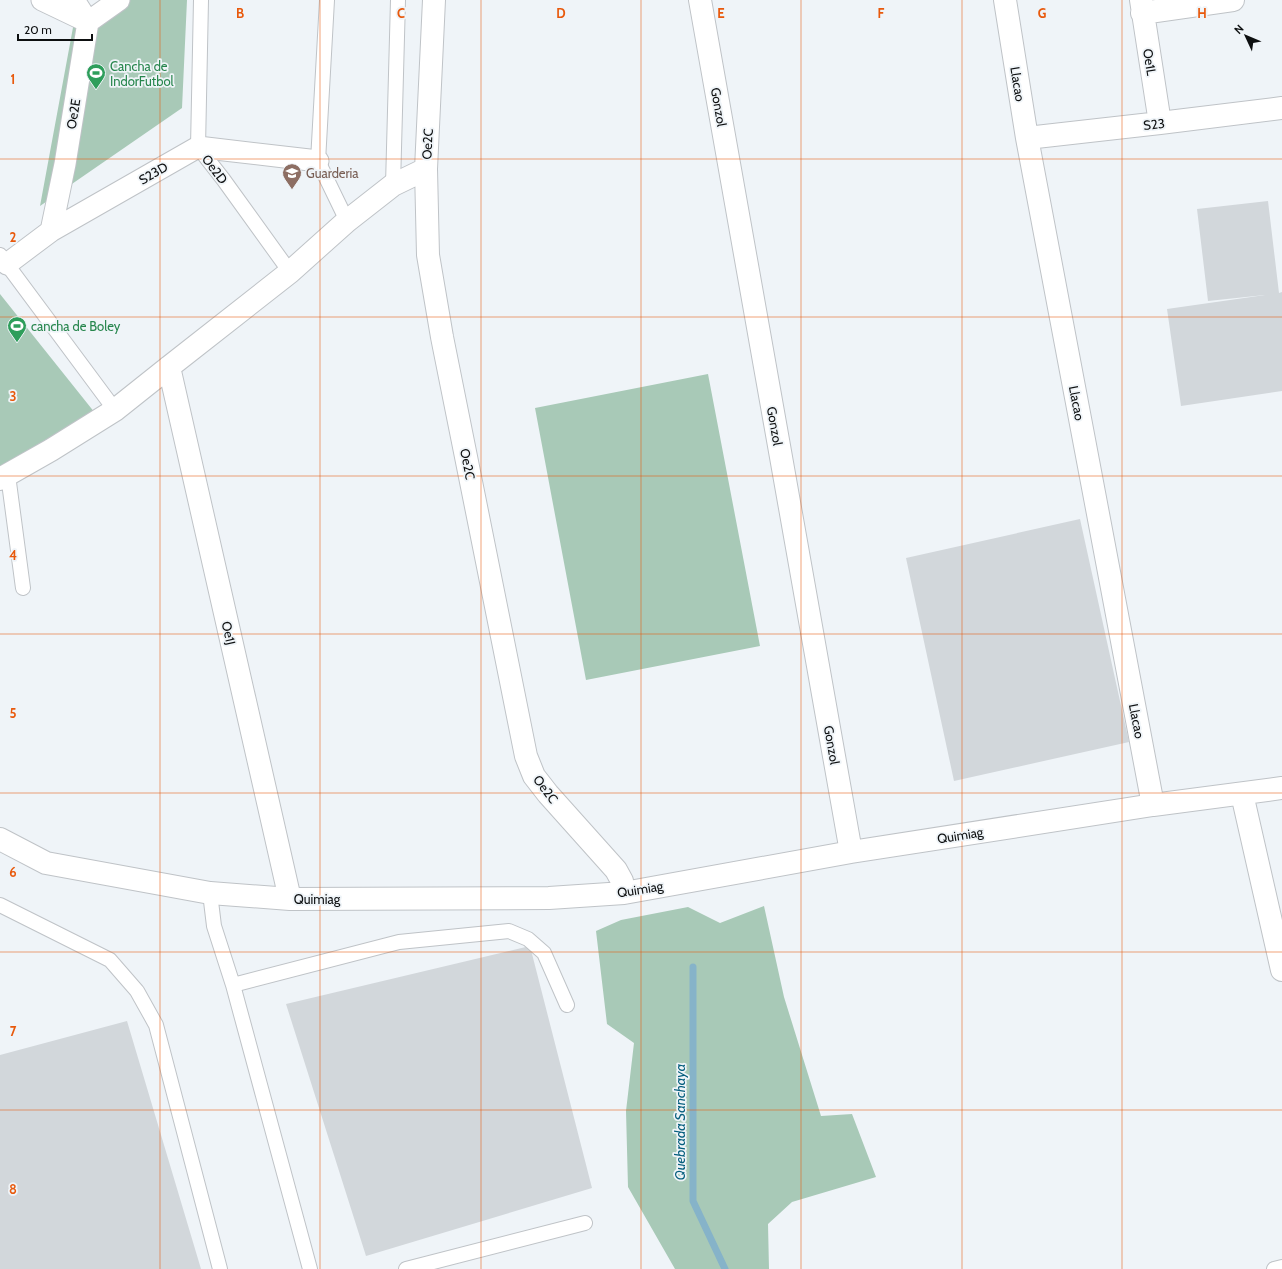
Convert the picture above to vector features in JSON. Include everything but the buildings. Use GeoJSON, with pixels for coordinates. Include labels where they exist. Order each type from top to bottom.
{"type":"FeatureCollection","features":[{"type":"Feature","properties":{"kind":"street"},"geometry":{"type":"LineString","coordinates":[[42,0],[88,22]]}},
{"type":"Feature","properties":{"kind":"street"},"geometry":{"type":"LineString","coordinates":[[74,0],[88,22]]}},
{"type":"Feature","properties":{"kind":"street"},"geometry":{"type":"LineString","coordinates":[[88,22],[119,0]]}},
{"type":"Feature","properties":{"kind":"street","name":"Oe2C"},"geometry":{"type":"LineString","coordinates":[[434,0],[426,169],[428,255],[442,337],[526,756],[534,776],[548,794],[616,870],[622,881],[624,893]]}},
{"type":"Feature","properties":{"kind":"street","name":"Gonzol"},"geometry":{"type":"LineString","coordinates":[[700,0],[851,852]]}},
{"type":"Feature","properties":{"kind":"street","name":"Llacao"},"geometry":{"type":"LineString","coordinates":[[1006,0],[1027,138],[1153,805]]}},
{"type":"Feature","properties":{"kind":"street"},"geometry":{"type":"LineString","coordinates":[[1141,6],[1233,0]]}},
{"type":"Feature","properties":{"kind":"street","name":"Oe1L"},"geometry":{"type":"LineString","coordinates":[[1141,6],[1160,123]]}},
{"type":"Feature","properties":{"kind":"street","name":"Oe2E"},"geometry":{"type":"LineString","coordinates":[[51,231],[65,164],[88,22]]}},
{"type":"Feature","properties":{"kind":"street","name":"S23"},"geometry":{"type":"LineString","coordinates":[[1027,138],[1282,108]]}},
{"type":"Feature","properties":{"kind":"street"},"geometry":{"type":"LineString","coordinates":[[198,147],[318,161]]}},
{"type":"Feature","properties":{"kind":"street","name":"S23D"},"geometry":{"type":"LineString","coordinates":[[4,259],[198,147]]}},
{"type":"Feature","properties":{"kind":"street"},"geometry":{"type":"LineString","coordinates":[[4,477],[115,410],[290,272],[347,221],[393,185],[426,169]]}},
{"type":"Feature","properties":{"kind":"street","name":"Oe1J"},"geometry":{"type":"LineString","coordinates":[[169,366],[290,899]]}},
{"type":"Feature","properties":{"kind":"street","name":"Quimiag"},"geometry":{"type":"LineString","coordinates":[[0,839],[46,863],[210,893],[290,899],[549,898],[624,893],[851,852],[1153,805],[1282,788]]}},
{"type":"Feature","properties":{"kind":"street"},"geometry":{"type":"LineString","coordinates":[[1242,794],[1282,970]]}},
{"type":"Feature","properties":{"kind":"lane","name":"Oe2D"},"geometry":{"type":"LineString","coordinates":[[201,0],[198,147],[290,272]]}},
{"type":"Feature","properties":{"kind":"lane"},"geometry":{"type":"LineString","coordinates":[[327,0],[318,161],[347,221]]}},
{"type":"Feature","properties":{"kind":"lane"},"geometry":{"type":"LineString","coordinates":[[393,185],[398,0]]}},
{"type":"Feature","properties":{"kind":"lane"},"geometry":{"type":"LineString","coordinates":[[4,259],[115,410]]}},
{"type":"Feature","properties":{"kind":"lane"},"geometry":{"type":"LineString","coordinates":[[4,477],[23,588]]}},
{"type":"Feature","properties":{"kind":"lane"},"geometry":{"type":"LineString","coordinates":[[210,893],[214,926],[233,985],[310,1269]]}},
{"type":"Feature","properties":{"kind":"lane"},"geometry":{"type":"LineString","coordinates":[[0,905],[110,960],[137,991],[156,1024],[220,1269]]}},
{"type":"Feature","properties":{"kind":"lane"},"geometry":{"type":"LineString","coordinates":[[233,985],[399,942],[509,931],[528,939],[544,953],[567,1005]]}},
{"type":"Feature","properties":{"kind":"lane"},"geometry":{"type":"LineString","coordinates":[[406,1269],[585,1223]]}},
{"type":"Feature","properties":{"kind":"lane"},"geometry":{"type":"LineString","coordinates":[[1274,1269],[1282,1267]]}},
{"type":"Feature","properties":{"kind":"green space"},"geometry":{"type":"Polygon","coordinates":[[[120,0],[187,0],[182,108],[40,206],[74,22],[120,0]]]}},
{"type":"Feature","properties":{"kind":"green space"},"geometry":{"type":"Polygon","coordinates":[[[0,294],[95,413],[0,469],[0,294]]]}},
{"type":"Feature","properties":{"kind":"green space"},"geometry":{"type":"Polygon","coordinates":[[[708,374],[760,646],[586,680],[535,408],[708,374]]]}},
{"type":"Feature","properties":{"kind":"green space"},"geometry":{"type":"Polygon","coordinates":[[[764,906],[784,997],[821,1116],[852,1114],[876,1177],[792,1202],[768,1224],[769,1269],[675,1269],[628,1187],[626,1111],[634,1043],[607,1024],[596,931],[621,920],[688,907],[720,923],[764,906]]]}},
{"type":"Feature","properties":{"kind":"waterway","name":"Quebrada Sanchaya"},"geometry":{"type":"LineString","coordinates":[[693,967],[693,1201],[725,1269]]}},
{"type":"Feature","properties":{"kind":"place","name":"Cancha de IndorFutbol"},"geometry":{"type":"Point","coordinates":[96,90]}},
{"type":"Feature","properties":{"kind":"place","name":"Guarderia"},"geometry":{"type":"Point","coordinates":[292,190]}},
{"type":"Feature","properties":{"kind":"place","name":"cancha de Boley"},"geometry":{"type":"Point","coordinates":[17,343]}}]}
